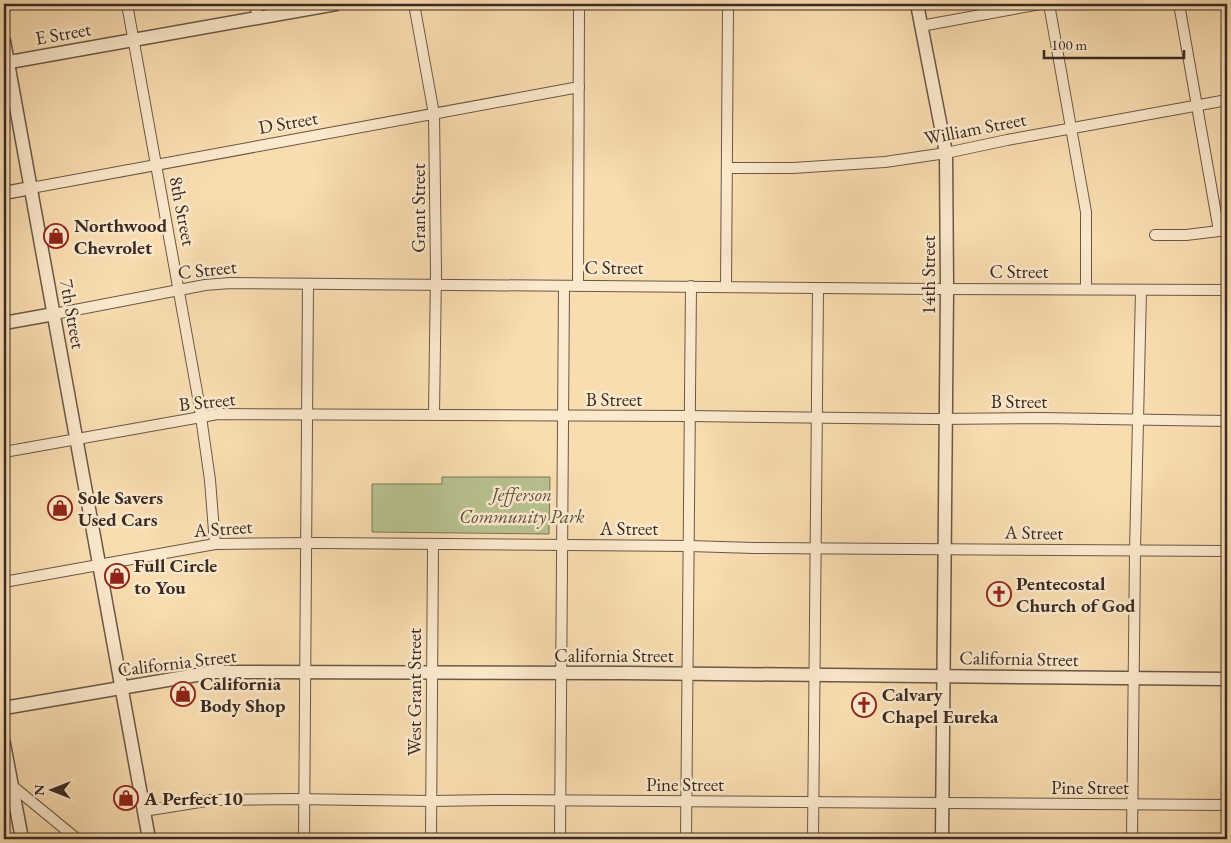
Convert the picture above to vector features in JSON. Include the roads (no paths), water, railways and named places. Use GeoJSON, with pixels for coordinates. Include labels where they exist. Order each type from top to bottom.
{"type":"FeatureCollection","features":[{"type":"Feature","properties":{"kind":"street","name":"8th Street"},"geometry":{"type":"LineString","coordinates":[[127,4],[201,416],[210,480],[215,544]]}},
{"type":"Feature","properties":{"kind":"street"},"geometry":{"type":"LineString","coordinates":[[255,4],[258,18]]}},
{"type":"Feature","properties":{"kind":"street","name":"E Street"},"geometry":{"type":"LineString","coordinates":[[6,63],[336,4]]}},
{"type":"Feature","properties":{"kind":"street","name":"Grant Street"},"geometry":{"type":"LineString","coordinates":[[414,4],[434,114],[434,414]]}},
{"type":"Feature","properties":{"kind":"street"},"geometry":{"type":"LineString","coordinates":[[578,286],[579,4]]}},
{"type":"Feature","properties":{"kind":"street"},"geometry":{"type":"LineString","coordinates":[[726,287],[728,4]]}},
{"type":"Feature","properties":{"kind":"street","name":"14th Street"},"geometry":{"type":"LineString","coordinates":[[917,4],[946,153],[947,289],[942,839]]}},
{"type":"Feature","properties":{"kind":"street"},"geometry":{"type":"LineString","coordinates":[[921,26],[1040,4]]}},
{"type":"Feature","properties":{"kind":"street"},"geometry":{"type":"LineString","coordinates":[[1049,4],[1086,212],[1086,290]]}},
{"type":"Feature","properties":{"kind":"street"},"geometry":{"type":"LineString","coordinates":[[1155,234],[1186,235],[1223,231],[1178,4]]}},
{"type":"Feature","properties":{"kind":"street","name":"7th Street"},"geometry":{"type":"LineString","coordinates":[[4,41],[6,63],[31,188],[149,839]]}},
{"type":"Feature","properties":{"kind":"street","name":"D Street"},"geometry":{"type":"LineString","coordinates":[[4,193],[579,87]]}},
{"type":"Feature","properties":{"kind":"street","name":"William Street"},"geometry":{"type":"LineString","coordinates":[[728,168],[793,168],[886,162],[946,153],[1227,100]]}},
{"type":"Feature","properties":{"kind":"street","name":"C Street"},"geometry":{"type":"LineString","coordinates":[[4,323],[217,284],[1227,290]]}},
{"type":"Feature","properties":{"kind":"street"},"geometry":{"type":"LineString","coordinates":[[304,839],[308,284]]}},
{"type":"Feature","properties":{"kind":"street"},"geometry":{"type":"LineString","coordinates":[[560,839],[564,286]]}},
{"type":"Feature","properties":{"kind":"street"},"geometry":{"type":"LineString","coordinates":[[686,839],[691,286]]}},
{"type":"Feature","properties":{"kind":"street"},"geometry":{"type":"LineString","coordinates":[[813,839],[818,288]]}},
{"type":"Feature","properties":{"kind":"street"},"geometry":{"type":"LineString","coordinates":[[1132,839],[1135,551],[1141,290]]}},
{"type":"Feature","properties":{"kind":"street","name":"B Street"},"geometry":{"type":"LineString","coordinates":[[4,452],[218,414],[1040,418],[1227,421]]}},
{"type":"Feature","properties":{"kind":"street","name":"A Street"},"geometry":{"type":"LineString","coordinates":[[4,582],[215,544],[306,543],[1227,551]]}},
{"type":"Feature","properties":{"kind":"street","name":"West Grant Street"},"geometry":{"type":"LineString","coordinates":[[431,839],[433,544]]}},
{"type":"Feature","properties":{"kind":"street","name":"California Street"},"geometry":{"type":"LineString","coordinates":[[4,708],[214,672],[432,672],[1227,679]]}},
{"type":"Feature","properties":{"kind":"street"},"geometry":{"type":"LineString","coordinates":[[4,744],[8,782],[22,839]]}},
{"type":"Feature","properties":{"kind":"street"},"geometry":{"type":"LineString","coordinates":[[8,782],[77,839]]}},
{"type":"Feature","properties":{"kind":"street","name":"Pine Street"},"geometry":{"type":"LineString","coordinates":[[144,811],[212,800],[305,799],[1227,805]]}},
{"type":"Feature","properties":{"kind":"place","name":"Northwood Chevrolet"},"geometry":{"type":"Point","coordinates":[56,236]}},
{"type":"Feature","properties":{"kind":"place","name":"Sole Savers Used Cars"},"geometry":{"type":"Point","coordinates":[60,508]}},
{"type":"Feature","properties":{"kind":"place","name":"Full Circle to You"},"geometry":{"type":"Point","coordinates":[117,576]}},
{"type":"Feature","properties":{"kind":"place","name":"Pentecostal Church of God"},"geometry":{"type":"Point","coordinates":[999,594]}},
{"type":"Feature","properties":{"kind":"place","name":"California Body Shop"},"geometry":{"type":"Point","coordinates":[183,694]}},
{"type":"Feature","properties":{"kind":"place","name":"Calvary Chapel Eureka"},"geometry":{"type":"Point","coordinates":[864,705]}},
{"type":"Feature","properties":{"kind":"place","name":"A Perfect 10"},"geometry":{"type":"Point","coordinates":[126,798]}},
{"type":"Feature","properties":{"kind":"park label","name":"Jefferson Community Park"},"geometry":{"type":"Point","coordinates":[522,505]}}]}
